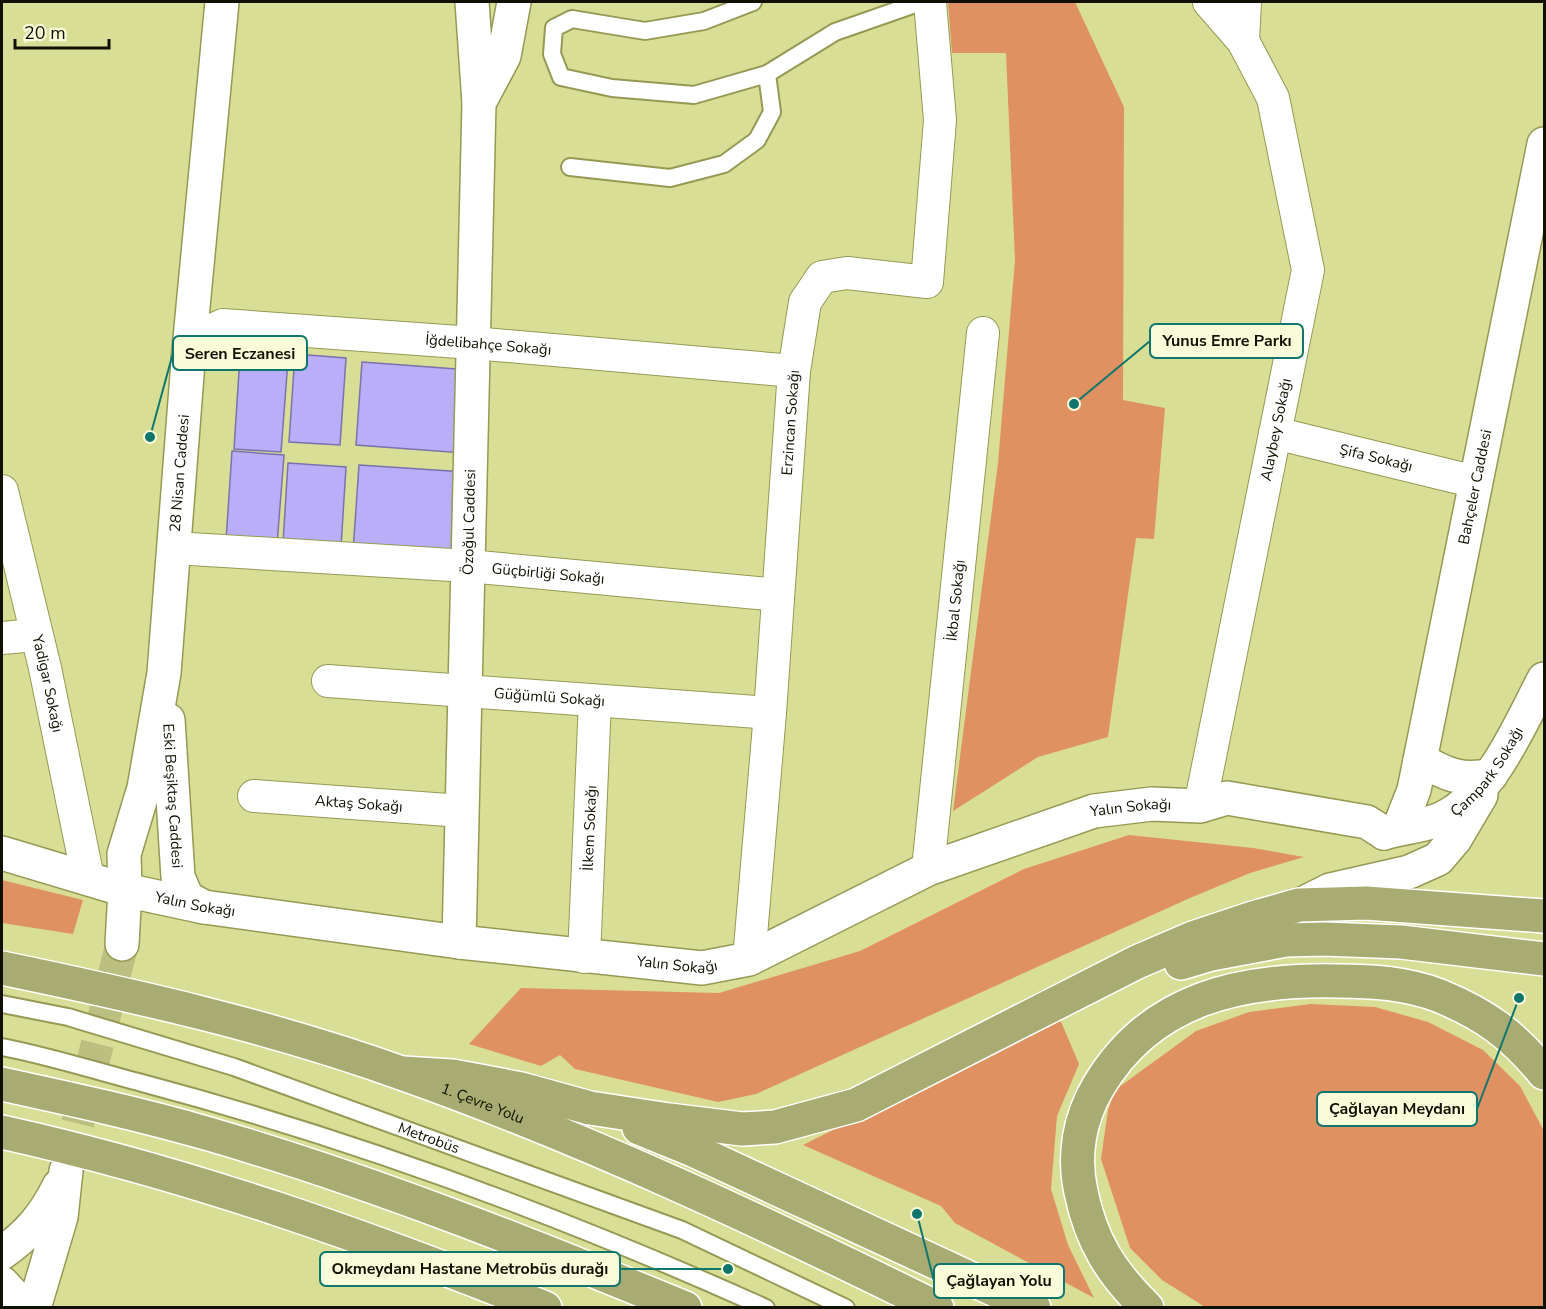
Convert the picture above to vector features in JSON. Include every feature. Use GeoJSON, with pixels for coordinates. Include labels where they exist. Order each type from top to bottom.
{"type":"FeatureCollection","features":[{"type":"Feature","properties":{"kind":"highway"},"geometry":{"type":"LineString","coordinates":[[590,1108],[742,1129],[790,1125],[856,1105],[1137,962],[1193,938],[1299,905],[1366,903],[1545,916]]}},
{"type":"Feature","properties":{"kind":"highway"},"geometry":{"type":"LineString","coordinates":[[1071,997],[1211,954],[1286,940],[1401,942],[1545,959]]}},
{"type":"Feature","properties":{"kind":"highway","name":"1. Çevre Yolu"},"geometry":{"type":"LineString","coordinates":[[2,968],[270,1030],[403,1073],[553,1132],[729,1206],[937,1308]]}},
{"type":"Feature","properties":{"kind":"highway"},"geometry":{"type":"LineString","coordinates":[[1147,1308],[1121,1282],[1087,1222],[1078,1176],[1078,1138],[1091,1099],[1111,1066],[1131,1041],[1180,1009],[1236,988],[1277,982],[1382,982],[1438,995],[1484,1017],[1519,1042],[1545,1073]]}},
{"type":"Feature","properties":{"kind":"highway"},"geometry":{"type":"LineString","coordinates":[[403,1073],[452,1076],[521,1089],[590,1108],[693,1150],[1034,1308]]}},
{"type":"Feature","properties":{"kind":"highway"},"geometry":{"type":"LineString","coordinates":[[2,1084],[118,1110],[209,1134],[319,1168],[447,1212],[685,1308]]}},
{"type":"Feature","properties":{"kind":"highway"},"geometry":{"type":"LineString","coordinates":[[2,1132],[242,1196],[364,1239],[545,1308]]}},
{"type":"Feature","properties":{"kind":"main road","name":"28 Nisan Caddesi"},"geometry":{"type":"LineString","coordinates":[[122,944],[124,854],[144,788],[164,673],[189,350],[222,2]]}},
{"type":"Feature","properties":{"kind":"main road","name":"Özoğul Caddesi"},"geometry":{"type":"LineString","coordinates":[[459,942],[479,104],[472,2]]}},
{"type":"Feature","properties":{"kind":"main road"},"geometry":{"type":"LineString","coordinates":[[479,104],[504,56],[514,2]]}},
{"type":"Feature","properties":{"kind":"main road","name":"Bahçeler Caddesi"},"geometry":{"type":"LineString","coordinates":[[1392,830],[1414,790],[1545,144]]}},
{"type":"Feature","properties":{"kind":"main road","name":"Eski Beşiktaş Caddesi"},"geometry":{"type":"LineString","coordinates":[[164,673],[178,877],[187,898],[204,907]]}},
{"type":"Feature","properties":{"kind":"main road","name":"Çampark Sokağı"},"geometry":{"type":"LineString","coordinates":[[1392,830],[1442,818],[1465,801],[1491,775],[1545,679]]}},
{"type":"Feature","properties":{"kind":"main road"},"geometry":{"type":"LineString","coordinates":[[1420,760],[1455,777],[1472,780],[1491,775]]}},
{"type":"Feature","properties":{"kind":"main road"},"geometry":{"type":"LineString","coordinates":[[1299,905],[1330,890],[1409,872],[1438,859],[1469,819],[1491,775]]}},
{"type":"Feature","properties":{"kind":"main road","name":"Yalın Sokağı"},"geometry":{"type":"LineString","coordinates":[[2,853],[125,890],[204,907],[459,942],[702,968],[749,959],[928,869],[1094,811],[1152,804],[1200,806],[1230,820],[1321,836],[1366,840],[1392,830]]}},
{"type":"Feature","properties":{"kind":"main road"},"geometry":{"type":"LineString","coordinates":[[2,1253],[19,1241],[42,1217],[66,1171],[58,1229],[34,1308]]}},
{"type":"Feature","properties":{"kind":"main road"},"geometry":{"type":"LineString","coordinates":[[2,1283],[13,1295],[15,1308]]}},
{"type":"Feature","properties":{"kind":"street","name":"Erzincan Sokağı"},"geometry":{"type":"LineString","coordinates":[[749,959],[770,713],[794,371],[805,302],[822,277],[847,273],[927,282],[940,120],[930,2]]}},
{"type":"Feature","properties":{"kind":"street","name":"Alaybey Sokağı"},"geometry":{"type":"LineString","coordinates":[[1200,806],[1308,270],[1273,98],[1243,41],[1209,2]]}},
{"type":"Feature","properties":{"kind":"street"},"geometry":{"type":"LineString","coordinates":[[1243,41],[1245,2]]}},
{"type":"Feature","properties":{"kind":"street","name":"İğdelibahçe Sokağı"},"geometry":{"type":"LineString","coordinates":[[189,350],[210,331],[223,325],[473,343],[794,371]]}},
{"type":"Feature","properties":{"kind":"street","name":"İkbal Sokağı"},"geometry":{"type":"LineString","coordinates":[[928,869],[983,333]]}},
{"type":"Feature","properties":{"kind":"street","name":"Şifa Sokağı"},"geometry":{"type":"LineString","coordinates":[[1275,433],[1476,482]]}},
{"type":"Feature","properties":{"kind":"street","name":"Yadigar Sokağı"},"geometry":{"type":"LineString","coordinates":[[2,491],[36,634],[88,878]]}},
{"type":"Feature","properties":{"kind":"street","name":"Güçbirliği Sokağı"},"geometry":{"type":"LineString","coordinates":[[174,548],[468,567],[778,595]]}},
{"type":"Feature","properties":{"kind":"street"},"geometry":{"type":"LineString","coordinates":[[2,638],[36,634]]}},
{"type":"Feature","properties":{"kind":"street","name":"Güğümlü Sokağı"},"geometry":{"type":"LineString","coordinates":[[328,681],[770,713]]}},
{"type":"Feature","properties":{"kind":"street","name":"İlkem Sokağı"},"geometry":{"type":"LineString","coordinates":[[584,957],[595,701]]}},
{"type":"Feature","properties":{"kind":"street","name":"Aktaş Sokağı"},"geometry":{"type":"LineString","coordinates":[[254,796],[462,811]]}},
{"type":"Feature","properties":{"kind":"lane"},"geometry":{"type":"LineString","coordinates":[[753,2],[704,21],[645,31],[572,19],[554,28],[552,54],[561,77],[612,88],[694,95],[767,74],[835,32],[921,2]]}},
{"type":"Feature","properties":{"kind":"lane"},"geometry":{"type":"LineString","coordinates":[[570,167],[670,178],[724,164],[757,140],[772,112],[767,74]]}},
{"type":"Feature","properties":{"kind":"lane","name":"Metrobüs"},"geometry":{"type":"LineString","coordinates":[[2,1004],[68,1017],[245,1071],[682,1230],[846,1308]]}},
{"type":"Feature","properties":{"kind":"lane"},"geometry":{"type":"LineString","coordinates":[[2,1047],[255,1113],[378,1154],[549,1217],[687,1272],[766,1308]]}},
{"type":"Feature","properties":{"kind":"shaded area"},"geometry":{"type":"Polygon","coordinates":[[[948,2],[1075,2],[1124,107],[1123,400],[1165,408],[1154,539],[1136,538],[1108,737],[1038,757],[953,811],[998,463],[1015,260],[1006,53],[952,53],[948,2]]]}},
{"type":"Feature","properties":{"kind":"shaded area"},"geometry":{"type":"Polygon","coordinates":[[[1129,835],[1253,848],[1304,857],[1250,873],[1190,898],[756,1094],[718,1102],[575,1069],[560,1055],[541,1066],[469,1044],[521,988],[719,993],[860,951],[1024,869],[1129,835]]]}},
{"type":"Feature","properties":{"kind":"shaded area"},"geometry":{"type":"Polygon","coordinates":[[[2,880],[83,900],[73,934],[2,923],[2,880]]]}},
{"type":"Feature","properties":{"kind":"shaded area"},"geometry":{"type":"Polygon","coordinates":[[[1311,1004],[1375,1007],[1428,1022],[1483,1050],[1520,1086],[1544,1131],[1544,1307],[1205,1307],[1162,1280],[1130,1248],[1101,1159],[1108,1110],[1115,1090],[1196,1031],[1249,1012],[1311,1004]]]}},
{"type":"Feature","properties":{"kind":"shaded area"},"geometry":{"type":"Polygon","coordinates":[[[1059,1017],[1079,1064],[1057,1116],[1051,1189],[1068,1245],[1094,1298],[955,1223],[941,1206],[803,1145],[1059,1017]]]}},
{"type":"Feature","properties":{"kind":"building"},"geometry":{"type":"Polygon","coordinates":[[[295,354],[346,358],[340,445],[289,442],[295,354]]]}},
{"type":"Feature","properties":{"kind":"building"},"geometry":{"type":"Polygon","coordinates":[[[240,356],[288,360],[281,452],[234,449],[240,356]]]}},
{"type":"Feature","properties":{"kind":"building"},"geometry":{"type":"Polygon","coordinates":[[[362,362],[470,370],[464,453],[356,445],[362,362]]]}},
{"type":"Feature","properties":{"kind":"building"},"geometry":{"type":"Polygon","coordinates":[[[232,451],[284,455],[277,545],[226,541],[232,451]]]}},
{"type":"Feature","properties":{"kind":"building"},"geometry":{"type":"Polygon","coordinates":[[[288,463],[346,467],[341,547],[283,543],[288,463]]]}},
{"type":"Feature","properties":{"kind":"building"},"geometry":{"type":"Polygon","coordinates":[[[359,465],[465,472],[460,559],[353,552],[359,465]]]}},
{"type":"Feature","properties":{"kind":"tunnel"},"geometry":{"type":"LineString","coordinates":[[66,1171],[122,944]]}},
{"type":"Feature","properties":{"kind":"place","name":"Yunus Emre Parkı"},"geometry":{"type":"Point","coordinates":[1074,404]}},
{"type":"Feature","properties":{"kind":"place","name":"Seren Eczanesi"},"geometry":{"type":"Point","coordinates":[150,437]}},
{"type":"Feature","properties":{"kind":"place","name":"Çağlayan Meydanı"},"geometry":{"type":"Point","coordinates":[1519,998]}},
{"type":"Feature","properties":{"kind":"place","name":"Çağlayan Yolu"},"geometry":{"type":"Point","coordinates":[917,1214]}},
{"type":"Feature","properties":{"kind":"place","name":"Okmeydanı Hastane Metrobüs durağı"},"geometry":{"type":"Point","coordinates":[728,1269]}}]}
